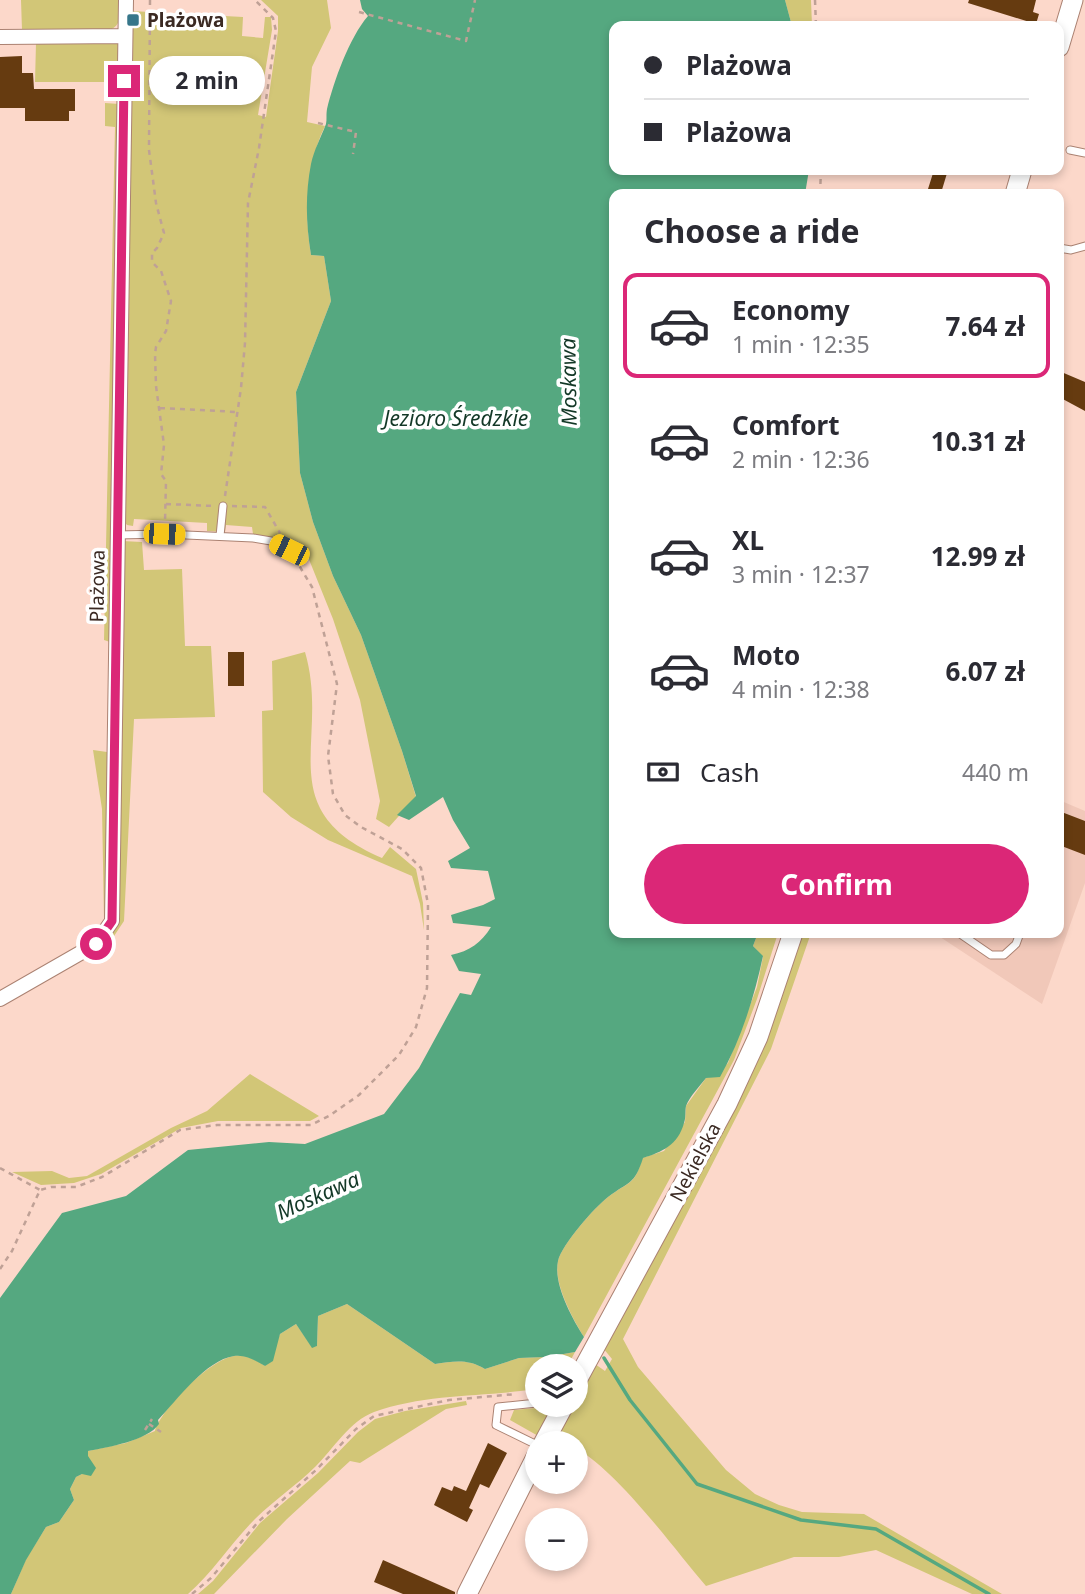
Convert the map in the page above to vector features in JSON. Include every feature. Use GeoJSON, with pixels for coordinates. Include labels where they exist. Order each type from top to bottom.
{"type":"FeatureCollection","features":[{"type":"Feature","properties":{"kind":"street","name":"Plażowa"},"geometry":{"type":"LineString","coordinates":[[0,999],[96,944],[112,921],[125,0]]}},
{"type":"Feature","properties":{"kind":"street"},"geometry":{"type":"LineString","coordinates":[[1064,30],[1073,0]]}},
{"type":"Feature","properties":{"kind":"street"},"geometry":{"type":"LineString","coordinates":[[0,37],[125,36]]}},
{"type":"Feature","properties":{"kind":"street","name":"Nekielska"},"geometry":{"type":"LineString","coordinates":[[588,1360],[727,1104],[758,1037],[791,938]]}},
{"type":"Feature","properties":{"kind":"street"},"geometry":{"type":"LineString","coordinates":[[467,1594],[525,1479]]}},
{"type":"Feature","properties":{"kind":"lane"},"geometry":{"type":"LineString","coordinates":[[1070,150],[1085,153]]}},
{"type":"Feature","properties":{"kind":"lane"},"geometry":{"type":"LineString","coordinates":[[1064,248],[1071,250],[1085,246]]}},
{"type":"Feature","properties":{"kind":"lane"},"geometry":{"type":"LineString","coordinates":[[220,536],[223,506]]}},
{"type":"Feature","properties":{"kind":"lane"},"geometry":{"type":"LineString","coordinates":[[117,535],[220,536],[271,541],[289,550]]}},
{"type":"Feature","properties":{"kind":"lane"},"geometry":{"type":"LineString","coordinates":[[966,938],[991,955],[1004,955],[1016,944],[1018,938]]}},
{"type":"Feature","properties":{"kind":"lane"},"geometry":{"type":"LineString","coordinates":[[525,1404],[498,1407],[496,1425],[525,1439]]}},
{"type":"Feature","properties":{"kind":"path"},"geometry":{"type":"LineString","coordinates":[[150,0],[149,150],[156,204],[164,233],[152,253],[152,262],[161,271],[172,301],[166,331],[156,346],[155,354],[164,444],[161,474],[166,481],[164,534]]}},
{"type":"Feature","properties":{"kind":"path"},"geometry":{"type":"LineString","coordinates":[[223,506],[245,343],[248,202],[259,148],[276,30],[273,18],[255,0]]}},
{"type":"Feature","properties":{"kind":"path"},"geometry":{"type":"LineString","coordinates":[[359,12],[466,41],[475,0]]}},
{"type":"Feature","properties":{"kind":"path"},"geometry":{"type":"LineString","coordinates":[[815,0],[816,21]]}},
{"type":"Feature","properties":{"kind":"path"},"geometry":{"type":"LineString","coordinates":[[318,123],[356,132],[353,154]]}},
{"type":"Feature","properties":{"kind":"path"},"geometry":{"type":"LineString","coordinates":[[160,408],[237,412]]}},
{"type":"Feature","properties":{"kind":"path"},"geometry":{"type":"LineString","coordinates":[[0,1168],[40,1190],[76,1187],[102,1177],[180,1130],[217,1125],[311,1125],[359,1095],[399,1055],[416,1027],[427,988],[428,904],[421,868],[401,849],[345,815],[333,794],[328,756],[337,684],[312,587],[265,507],[166,504]]}},
{"type":"Feature","properties":{"kind":"path"},"geometry":{"type":"LineString","coordinates":[[0,1269],[12,1251],[40,1190]]}},
{"type":"Feature","properties":{"kind":"path"},"geometry":{"type":"LineString","coordinates":[[192,1594],[211,1578],[258,1522],[373,1416],[449,1400],[520,1394]]}},
{"type":"Feature","properties":{"kind":"path"},"geometry":{"type":"LineString","coordinates":[[145,1430],[152,1419]]}},
{"type":"Feature","properties":{"kind":"path"},"geometry":{"type":"LineString","coordinates":[[149,1424],[161,1432]]}},
{"type":"Feature","properties":{"kind":"shaded area"},"geometry":{"type":"Polygon","coordinates":[[[21,0],[120,0],[120,19],[113,29],[108,31],[22,30],[21,0]]]}},
{"type":"Feature","properties":{"kind":"shaded area"},"geometry":{"type":"Polygon","coordinates":[[[261,0],[327,0],[331,28],[312,67],[307,122],[325,126],[310,173],[307,206],[311,255],[324,256],[331,301],[296,392],[300,473],[313,522],[333,576],[361,635],[416,797],[389,827],[376,819],[380,801],[360,700],[333,619],[306,552],[294,541],[253,534],[252,527],[226,525],[225,532],[207,531],[207,523],[134,519],[133,526],[127,525],[123,520],[131,11],[243,17],[242,36],[263,38],[265,17],[271,17],[272,30],[258,115],[266,117],[278,16],[261,0]]]}},
{"type":"Feature","properties":{"kind":"shaded area"},"geometry":{"type":"Polygon","coordinates":[[[785,0],[811,0],[812,21],[791,21],[785,0]]]}},
{"type":"Feature","properties":{"kind":"shaded area"},"geometry":{"type":"Polygon","coordinates":[[[119,41],[119,82],[35,82],[36,43],[119,41]]]}},
{"type":"Feature","properties":{"kind":"shaded area"},"geometry":{"type":"Polygon","coordinates":[[[105,103],[119,104],[110,642],[104,640],[115,127],[105,126],[105,103]]]}},
{"type":"Feature","properties":{"kind":"shaded area"},"geometry":{"type":"Polygon","coordinates":[[[122,541],[142,542],[144,570],[182,569],[185,646],[211,646],[215,717],[134,719],[124,921],[106,948],[102,945],[118,920],[122,541]]]}},
{"type":"Feature","properties":{"kind":"shaded area"},"geometry":{"type":"Polygon","coordinates":[[[305,652],[311,684],[311,770],[315,795],[326,818],[347,839],[382,858],[390,847],[416,869],[423,903],[424,930],[412,876],[328,840],[291,817],[263,792],[262,711],[273,710],[272,661],[305,652]]]}},
{"type":"Feature","properties":{"kind":"shaded area"},"geometry":{"type":"Polygon","coordinates":[[[93,750],[107,752],[108,904],[104,919],[102,809],[93,750]]]}},
{"type":"Feature","properties":{"kind":"shaded area"},"geometry":{"type":"Polygon","coordinates":[[[1064,802],[1085,811],[1085,883],[1042,1004],[942,938],[1064,938],[1064,802]]]}},
{"type":"Feature","properties":{"kind":"shaded area"},"geometry":{"type":"Polygon","coordinates":[[[756,938],[776,938],[734,1060],[584,1337],[558,1280],[558,1261],[561,1254],[595,1209],[634,1178],[642,1158],[664,1151],[685,1122],[686,1106],[706,1078],[714,1076],[728,1063],[757,987],[763,957],[753,946],[756,938]]]}},
{"type":"Feature","properties":{"kind":"shaded area"},"geometry":{"type":"Polygon","coordinates":[[[797,938],[809,938],[771,1049],[623,1339],[638,1367],[726,1470],[755,1494],[802,1512],[864,1514],[1002,1594],[972,1594],[876,1550],[839,1557],[794,1557],[706,1586],[627,1492],[588,1456],[588,1431],[558,1431],[566,1417],[588,1417],[588,1377],[595,1364],[605,1371],[612,1359],[603,1348],[797,938]]]}},
{"type":"Feature","properties":{"kind":"shaded area"},"geometry":{"type":"Polygon","coordinates":[[[250,1074],[319,1116],[310,1121],[218,1121],[181,1128],[101,1174],[74,1183],[41,1185],[12,1172],[52,1171],[69,1178],[87,1176],[171,1128],[207,1111],[250,1074]]]}},
{"type":"Feature","properties":{"kind":"shaded area"},"geometry":{"type":"Polygon","coordinates":[[[347,1304],[435,1364],[461,1362],[485,1369],[525,1358],[525,1391],[414,1402],[365,1416],[309,1473],[255,1519],[188,1594],[11,1594],[26,1559],[46,1527],[59,1522],[74,1500],[70,1489],[76,1477],[82,1474],[88,1451],[126,1443],[155,1431],[176,1398],[200,1375],[224,1359],[242,1356],[265,1366],[280,1334],[296,1324],[312,1347],[317,1346],[318,1316],[347,1304]]]}},
{"type":"Feature","properties":{"kind":"shaded area"},"geometry":{"type":"Polygon","coordinates":[[[466,1401],[467,1405],[446,1409],[360,1463],[350,1461],[287,1519],[214,1594],[198,1594],[213,1581],[260,1523],[375,1419],[466,1401]]]}},
{"type":"Feature","properties":{"kind":"shaded area"},"geometry":{"type":"Polygon","coordinates":[[[525,1409],[525,1417],[551,1417],[543,1431],[529,1431],[510,1420],[514,1410],[525,1409]]]}},
{"type":"Feature","properties":{"kind":"water","name":"Jezioro Średzkie"},"geometry":{"type":"Polygon","coordinates":[[[360,0],[785,0],[791,21],[609,21],[609,175],[808,175],[806,189],[609,189],[609,938],[756,938],[753,946],[763,956],[746,1018],[720,1077],[706,1078],[686,1106],[685,1121],[678,1137],[663,1150],[643,1158],[634,1178],[595,1209],[561,1254],[558,1261],[558,1280],[569,1311],[584,1337],[575,1352],[525,1354],[525,1358],[485,1369],[461,1362],[435,1364],[347,1304],[318,1316],[317,1346],[312,1348],[296,1324],[280,1334],[273,1361],[265,1366],[242,1356],[223,1359],[193,1382],[158,1420],[159,1424],[146,1435],[88,1451],[88,1456],[96,1468],[91,1476],[82,1474],[76,1477],[70,1489],[74,1500],[59,1522],[46,1527],[26,1560],[11,1594],[0,1594],[0,1298],[62,1213],[126,1196],[188,1150],[269,1142],[305,1144],[384,1114],[419,1068],[460,993],[471,995],[481,974],[459,971],[451,955],[474,945],[491,927],[453,923],[451,915],[495,899],[488,871],[451,868],[448,861],[470,848],[443,797],[409,820],[397,815],[416,796],[361,635],[333,576],[313,522],[300,473],[296,392],[331,301],[324,256],[311,255],[307,210],[309,176],[326,124],[327,109],[338,73],[355,36],[368,16],[362,9],[360,0]]]}},
{"type":"Feature","properties":{"kind":"building"},"geometry":{"type":"Polygon","coordinates":[[[969,0],[1036,0],[1033,12],[1039,14],[1037,21],[1026,21],[968,3],[969,0]]]}},
{"type":"Feature","properties":{"kind":"building"},"geometry":{"type":"Polygon","coordinates":[[[22,56],[22,73],[33,73],[34,89],[75,89],[75,111],[69,111],[69,121],[25,121],[25,108],[0,108],[0,57],[22,56]]]}},
{"type":"Feature","properties":{"kind":"building"},"geometry":{"type":"Polygon","coordinates":[[[932,175],[946,175],[942,189],[928,189],[932,175]]]}},
{"type":"Feature","properties":{"kind":"building"},"geometry":{"type":"Polygon","coordinates":[[[1064,373],[1085,382],[1085,411],[1064,400],[1064,373]]]}},
{"type":"Feature","properties":{"kind":"building"},"geometry":{"type":"Polygon","coordinates":[[[228,652],[244,652],[244,686],[228,686],[228,652]]]}},
{"type":"Feature","properties":{"kind":"building"},"geometry":{"type":"Polygon","coordinates":[[[1064,813],[1085,821],[1085,855],[1064,847],[1064,813]]]}},
{"type":"Feature","properties":{"kind":"building"},"geometry":{"type":"Polygon","coordinates":[[[488,1443],[507,1453],[489,1488],[480,1484],[469,1508],[473,1510],[467,1522],[434,1505],[442,1487],[452,1491],[454,1486],[466,1491],[488,1443]]]}},
{"type":"Feature","properties":{"kind":"building"},"geometry":{"type":"Polygon","coordinates":[[[383,1560],[455,1594],[403,1594],[374,1582],[383,1560]]]}},
{"type":"Feature","properties":{"kind":"waterway"},"geometry":{"type":"LineString","coordinates":[[604,1358],[630,1400],[697,1484],[801,1520],[876,1529],[989,1594]]}},
{"type":"Feature","properties":{"kind":"place","name":"Plażowa"},"geometry":{"type":"Point","coordinates":[133,20]}},
{"type":"Feature","properties":{"kind":"route"},"geometry":{"type":"LineString","coordinates":[[96,944],[112,921],[124,81]]}},
{"type":"Feature","properties":{"kind":"water label","name":"Moskawa"},"geometry":{"type":"Point","coordinates":[569,382]}},
{"type":"Feature","properties":{"kind":"water label","name":"Moskawa"},"geometry":{"type":"Point","coordinates":[318,1196]}}]}
